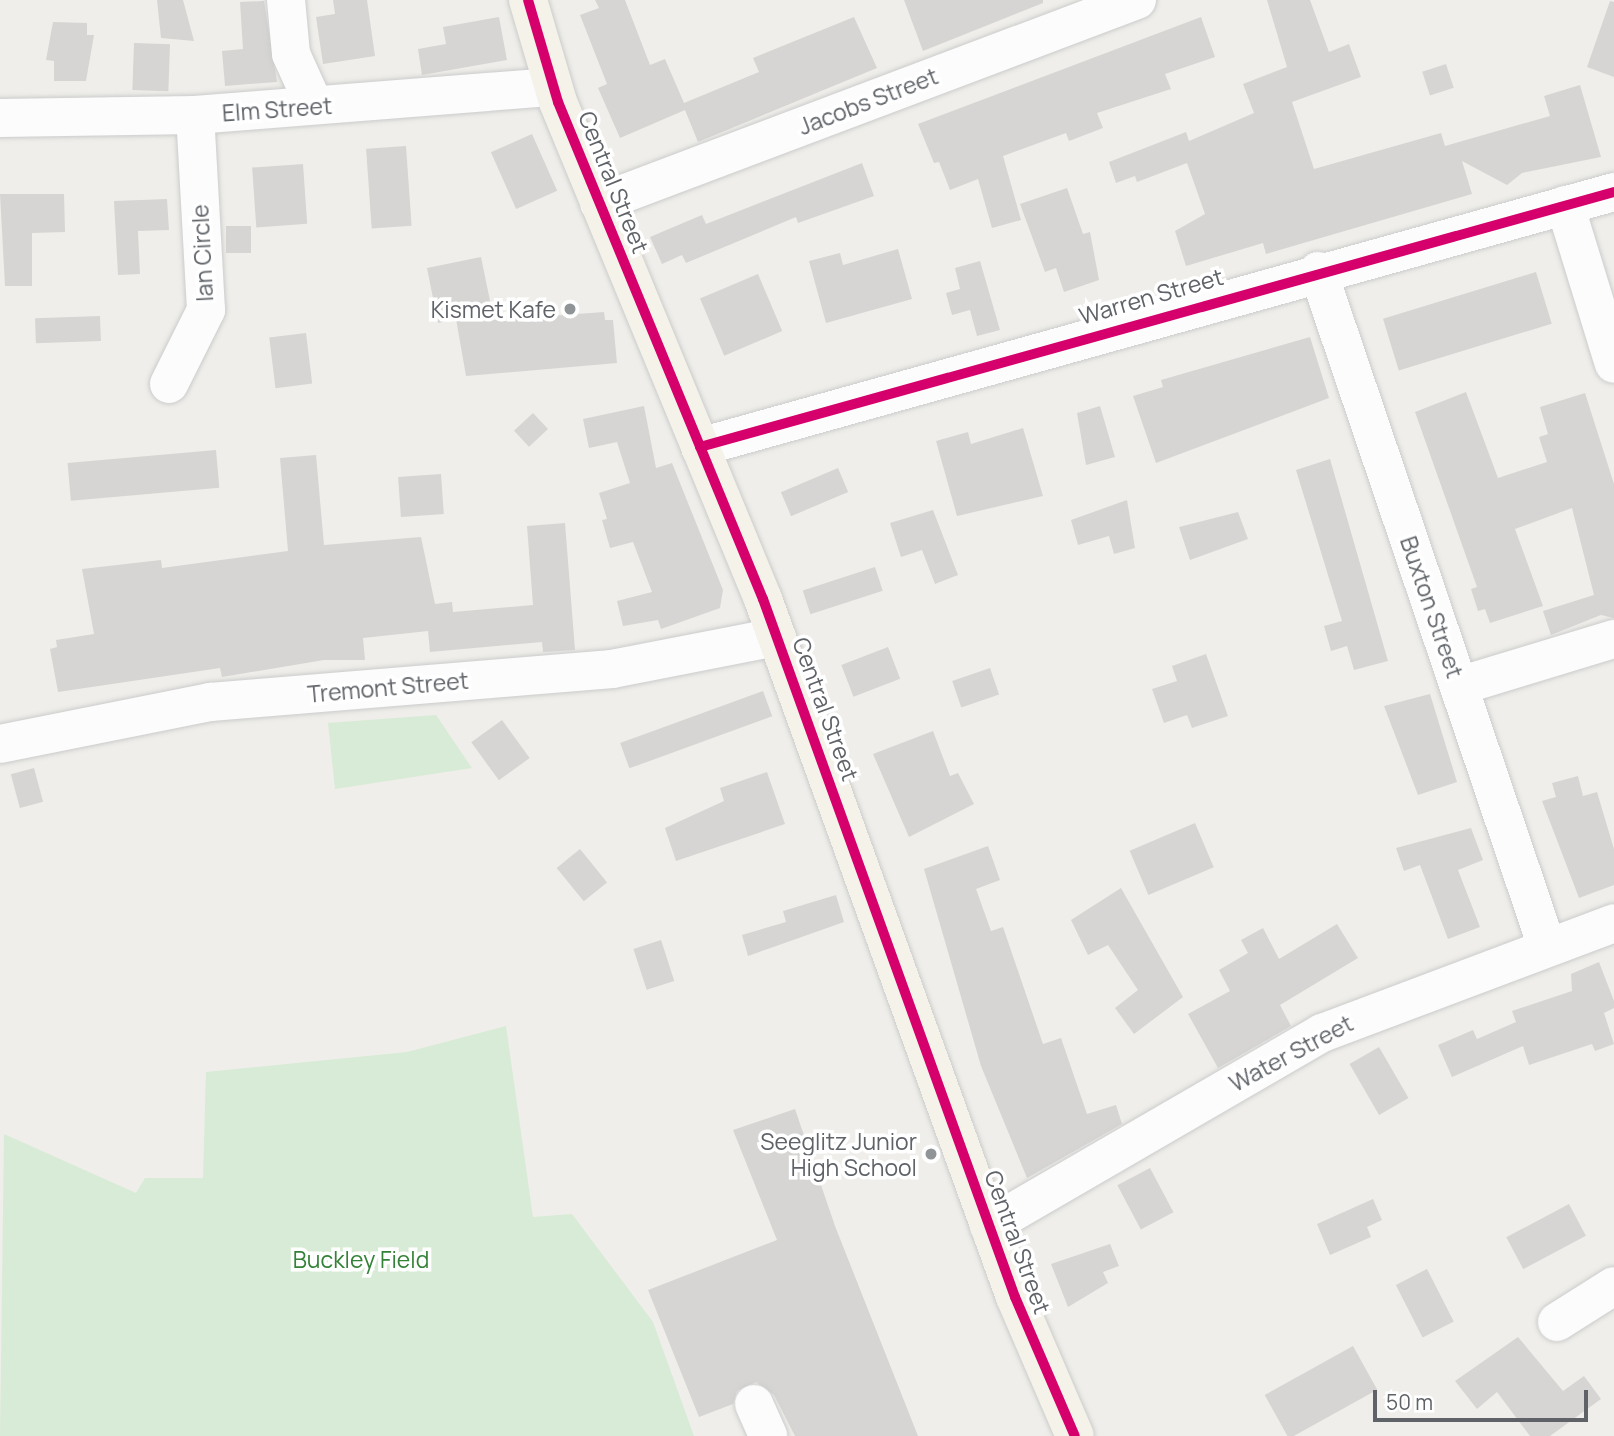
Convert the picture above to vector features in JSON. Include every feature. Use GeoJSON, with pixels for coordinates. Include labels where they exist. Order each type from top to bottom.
{"type":"FeatureCollection","features":[{"type":"Feature","properties":{"kind":"main road","name":"Central Street"},"geometry":{"type":"LineString","coordinates":[[528,0],[553,87],[777,637],[989,1226],[1075,1436]]}},
{"type":"Feature","properties":{"kind":"street"},"geometry":{"type":"LineString","coordinates":[[286,0],[291,54],[314,105]]}},
{"type":"Feature","properties":{"kind":"street","name":"Jacobs Street"},"geometry":{"type":"LineString","coordinates":[[599,203],[1137,0]]}},
{"type":"Feature","properties":{"kind":"street","name":"Elm Street"},"geometry":{"type":"LineString","coordinates":[[0,118],[195,115],[553,87]]}},
{"type":"Feature","properties":{"kind":"street","name":"Ian Circle"},"geometry":{"type":"LineString","coordinates":[[169,384],[206,310],[195,115]]}},
{"type":"Feature","properties":{"kind":"street","name":"Warren Street"},"geometry":{"type":"LineString","coordinates":[[700,447],[1318,271],[1614,192]]}},
{"type":"Feature","properties":{"kind":"street"},"geometry":{"type":"LineString","coordinates":[[1565,205],[1614,364]]}},
{"type":"Feature","properties":{"kind":"street","name":"Buxton Street"},"geometry":{"type":"LineString","coordinates":[[1318,271],[1546,943]]}},
{"type":"Feature","properties":{"kind":"street","name":"Tremont Street"},"geometry":{"type":"LineString","coordinates":[[0,744],[211,702],[612,669],[777,637]]}},
{"type":"Feature","properties":{"kind":"street"},"geometry":{"type":"LineString","coordinates":[[1459,686],[1614,639]]}},
{"type":"Feature","properties":{"kind":"street","name":"Water Street"},"geometry":{"type":"LineString","coordinates":[[989,1226],[1277,1055],[1352,1019],[1546,943],[1614,923]]}},
{"type":"Feature","properties":{"kind":"street"},"geometry":{"type":"LineString","coordinates":[[1557,1322],[1614,1286]]}},
{"type":"Feature","properties":{"kind":"green space"},"geometry":{"type":"Polygon","coordinates":[[[436,715],[472,768],[335,789],[328,723],[436,715]]]}},
{"type":"Feature","properties":{"kind":"green space","name":"Buckley Field"},"geometry":{"type":"Polygon","coordinates":[[[506,1026],[533,1217],[572,1214],[653,1322],[694,1436],[0,1436],[4,1134],[136,1193],[145,1178],[203,1178],[206,1072],[407,1052],[506,1026]]]}},
{"type":"Feature","properties":{"kind":"building"},"geometry":{"type":"Polygon","coordinates":[[[157,0],[183,0],[194,41],[161,38],[157,0]]]}},
{"type":"Feature","properties":{"kind":"building"},"geometry":{"type":"Polygon","coordinates":[[[333,0],[367,0],[375,56],[323,64],[316,17],[335,14],[333,0]]]}},
{"type":"Feature","properties":{"kind":"building"},"geometry":{"type":"Polygon","coordinates":[[[595,0],[625,0],[650,65],[665,59],[684,103],[759,72],[753,58],[854,17],[877,68],[698,142],[685,110],[620,138],[598,88],[607,84],[580,15],[599,8],[595,0]]]}},
{"type":"Feature","properties":{"kind":"building"},"geometry":{"type":"Polygon","coordinates":[[[904,0],[1043,0],[1043,3],[923,51],[904,0]]]}},
{"type":"Feature","properties":{"kind":"building"},"geometry":{"type":"Polygon","coordinates":[[[1267,0],[1310,0],[1329,52],[1349,44],[1361,77],[1292,102],[1314,169],[1441,133],[1445,146],[1550,116],[1544,96],[1580,85],[1601,157],[1522,173],[1507,185],[1462,161],[1472,194],[1266,254],[1263,243],[1186,266],[1175,231],[1205,214],[1187,163],[1137,182],[1135,176],[1116,183],[1109,162],[1186,132],[1189,141],[1254,113],[1243,84],[1287,67],[1267,0]]]}},
{"type":"Feature","properties":{"kind":"building"},"geometry":{"type":"Polygon","coordinates":[[[264,1],[277,82],[225,86],[222,51],[243,49],[240,2],[264,1]]]}},
{"type":"Feature","properties":{"kind":"building"},"geometry":{"type":"Polygon","coordinates":[[[1610,1],[1614,2],[1614,77],[1587,67],[1610,1]]]}},
{"type":"Feature","properties":{"kind":"building"},"geometry":{"type":"Polygon","coordinates":[[[499,17],[507,60],[422,75],[418,49],[446,44],[443,27],[499,17]]]}},
{"type":"Feature","properties":{"kind":"building"},"geometry":{"type":"Polygon","coordinates":[[[1201,17],[1215,57],[1165,74],[1171,89],[1097,113],[1103,128],[1069,141],[1066,133],[1003,156],[1021,220],[992,228],[978,179],[950,190],[939,162],[934,163],[918,124],[1201,17]]]}},
{"type":"Feature","properties":{"kind":"building"},"geometry":{"type":"Polygon","coordinates":[[[53,22],[87,23],[87,35],[94,35],[86,81],[54,81],[54,61],[46,60],[53,22]]]}},
{"type":"Feature","properties":{"kind":"building"},"geometry":{"type":"Polygon","coordinates":[[[134,43],[170,44],[168,91],[132,90],[134,43]]]}},
{"type":"Feature","properties":{"kind":"building"},"geometry":{"type":"Polygon","coordinates":[[[1446,64],[1454,88],[1430,96],[1422,72],[1446,64]]]}},
{"type":"Feature","properties":{"kind":"building"},"geometry":{"type":"Polygon","coordinates":[[[532,134],[557,191],[516,209],[491,152],[532,134]]]}},
{"type":"Feature","properties":{"kind":"building"},"geometry":{"type":"Polygon","coordinates":[[[406,146],[412,226],[372,229],[366,149],[406,146]]]}},
{"type":"Feature","properties":{"kind":"building"},"geometry":{"type":"Polygon","coordinates":[[[862,163],[874,196],[798,223],[796,217],[686,263],[682,255],[662,264],[650,237],[702,215],[706,224],[862,163]]]}},
{"type":"Feature","properties":{"kind":"building"},"geometry":{"type":"Polygon","coordinates":[[[303,164],[307,224],[256,227],[252,168],[303,164]]]}},
{"type":"Feature","properties":{"kind":"building"},"geometry":{"type":"Polygon","coordinates":[[[1067,188],[1083,234],[1090,232],[1099,280],[1064,292],[1056,268],[1045,272],[1020,204],[1067,188]]]}},
{"type":"Feature","properties":{"kind":"building"},"geometry":{"type":"Polygon","coordinates":[[[0,194],[64,194],[65,232],[32,233],[32,286],[5,286],[0,194]]]}},
{"type":"Feature","properties":{"kind":"building"},"geometry":{"type":"Polygon","coordinates":[[[167,199],[169,230],[138,231],[140,274],[118,275],[114,201],[167,199]]]}},
{"type":"Feature","properties":{"kind":"building"},"geometry":{"type":"Polygon","coordinates":[[[226,226],[251,226],[251,253],[226,253],[226,226]]]}},
{"type":"Feature","properties":{"kind":"building"},"geometry":{"type":"Polygon","coordinates":[[[898,249],[912,299],[826,323],[809,261],[840,253],[843,265],[898,249]]]}},
{"type":"Feature","properties":{"kind":"building"},"geometry":{"type":"Polygon","coordinates":[[[481,257],[494,320],[604,312],[605,320],[613,320],[617,363],[466,376],[456,319],[438,323],[427,268],[481,257]]]}},
{"type":"Feature","properties":{"kind":"building"},"geometry":{"type":"Polygon","coordinates":[[[980,261],[1000,330],[977,336],[970,310],[952,315],[946,293],[960,289],[955,268],[980,261]]]}},
{"type":"Feature","properties":{"kind":"building"},"geometry":{"type":"Polygon","coordinates":[[[1536,272],[1552,324],[1399,370],[1383,319],[1536,272]]]}},
{"type":"Feature","properties":{"kind":"building"},"geometry":{"type":"Polygon","coordinates":[[[758,274],[782,331],[724,356],[700,299],[758,274]]]}},
{"type":"Feature","properties":{"kind":"building"},"geometry":{"type":"Polygon","coordinates":[[[100,316],[101,341],[36,343],[35,318],[100,316]]]}},
{"type":"Feature","properties":{"kind":"building"},"geometry":{"type":"Polygon","coordinates":[[[306,333],[312,384],[275,388],[269,338],[306,333]]]}},
{"type":"Feature","properties":{"kind":"building"},"geometry":{"type":"Polygon","coordinates":[[[1310,337],[1329,398],[1156,463],[1133,396],[1163,387],[1161,380],[1310,337]]]}},
{"type":"Feature","properties":{"kind":"building"},"geometry":{"type":"Polygon","coordinates":[[[1466,392],[1498,478],[1547,462],[1539,437],[1548,434],[1540,407],[1585,393],[1614,484],[1614,618],[1601,615],[1551,635],[1543,611],[1594,595],[1572,508],[1515,529],[1543,606],[1490,623],[1485,609],[1478,611],[1471,589],[1477,587],[1415,412],[1466,392]]]}},
{"type":"Feature","properties":{"kind":"building"},"geometry":{"type":"Polygon","coordinates":[[[644,406],[656,468],[672,463],[723,590],[720,608],[661,629],[658,620],[623,626],[617,601],[652,592],[633,542],[610,548],[602,520],[607,519],[599,493],[630,483],[617,442],[589,448],[583,419],[644,406]]]}},
{"type":"Feature","properties":{"kind":"building"},"geometry":{"type":"Polygon","coordinates":[[[1100,406],[1115,457],[1086,465],[1077,413],[1100,406]]]}},
{"type":"Feature","properties":{"kind":"building"},"geometry":{"type":"Polygon","coordinates":[[[533,413],[548,429],[529,447],[514,431],[533,413]]]}},
{"type":"Feature","properties":{"kind":"building"},"geometry":{"type":"Polygon","coordinates":[[[1023,428],[1043,496],[957,516],[936,441],[968,432],[971,444],[1023,428]]]}},
{"type":"Feature","properties":{"kind":"building"},"geometry":{"type":"Polygon","coordinates":[[[216,450],[219,488],[71,501],[68,463],[216,450]]]}},
{"type":"Feature","properties":{"kind":"building"},"geometry":{"type":"Polygon","coordinates":[[[316,455],[324,545],[421,537],[435,604],[452,602],[453,612],[533,605],[527,526],[565,523],[575,650],[543,652],[542,642],[430,652],[428,631],[363,638],[365,660],[324,660],[222,677],[220,668],[58,692],[50,649],[57,647],[56,640],[94,634],[82,569],[161,560],[162,568],[288,551],[280,458],[316,455]]]}},
{"type":"Feature","properties":{"kind":"building"},"geometry":{"type":"Polygon","coordinates":[[[1330,459],[1388,661],[1354,670],[1347,646],[1331,651],[1324,626],[1342,621],[1296,470],[1330,459]]]}},
{"type":"Feature","properties":{"kind":"building"},"geometry":{"type":"Polygon","coordinates":[[[838,468],[848,492],[791,516],[781,492],[838,468]]]}},
{"type":"Feature","properties":{"kind":"building"},"geometry":{"type":"Polygon","coordinates":[[[441,474],[444,514],[401,517],[398,477],[441,474]]]}},
{"type":"Feature","properties":{"kind":"building"},"geometry":{"type":"Polygon","coordinates":[[[1127,500],[1135,548],[1114,554],[1109,536],[1078,545],[1071,520],[1127,500]]]}},
{"type":"Feature","properties":{"kind":"building"},"geometry":{"type":"Polygon","coordinates":[[[933,510],[958,575],[935,584],[922,550],[901,557],[890,523],[933,510]]]}},
{"type":"Feature","properties":{"kind":"building"},"geometry":{"type":"Polygon","coordinates":[[[1238,512],[1248,539],[1190,560],[1179,527],[1238,512]]]}},
{"type":"Feature","properties":{"kind":"building"},"geometry":{"type":"Polygon","coordinates":[[[875,567],[883,591],[810,614],[803,590],[875,567]]]}},
{"type":"Feature","properties":{"kind":"building"},"geometry":{"type":"Polygon","coordinates":[[[888,647],[900,679],[854,697],[841,665],[888,647]]]}},
{"type":"Feature","properties":{"kind":"building"},"geometry":{"type":"Polygon","coordinates":[[[1206,654],[1228,716],[1192,728],[1187,715],[1164,723],[1152,689],[1177,681],[1172,666],[1206,654]]]}},
{"type":"Feature","properties":{"kind":"building"},"geometry":{"type":"Polygon","coordinates":[[[990,668],[999,694],[961,707],[952,681],[990,668]]]}},
{"type":"Feature","properties":{"kind":"building"},"geometry":{"type":"Polygon","coordinates":[[[763,691],[772,716],[629,768],[620,743],[763,691]]]}},
{"type":"Feature","properties":{"kind":"building"},"geometry":{"type":"Polygon","coordinates":[[[1430,694],[1457,782],[1418,795],[1384,706],[1430,694]]]}},
{"type":"Feature","properties":{"kind":"building"},"geometry":{"type":"Polygon","coordinates":[[[502,720],[530,758],[499,780],[471,742],[502,720]]]}},
{"type":"Feature","properties":{"kind":"building"},"geometry":{"type":"Polygon","coordinates":[[[933,731],[950,776],[958,773],[974,804],[909,837],[873,754],[933,731]]]}},
{"type":"Feature","properties":{"kind":"building"},"geometry":{"type":"Polygon","coordinates":[[[34,768],[43,802],[20,808],[11,774],[34,768]]]}},
{"type":"Feature","properties":{"kind":"building"},"geometry":{"type":"Polygon","coordinates":[[[767,772],[785,824],[676,861],[665,828],[724,801],[720,788],[767,772]]]}},
{"type":"Feature","properties":{"kind":"building"},"geometry":{"type":"Polygon","coordinates":[[[1578,776],[1583,796],[1597,792],[1614,849],[1614,885],[1579,898],[1542,801],[1556,797],[1552,783],[1578,776]]]}},
{"type":"Feature","properties":{"kind":"building"},"geometry":{"type":"Polygon","coordinates":[[[1195,823],[1214,867],[1148,895],[1130,851],[1195,823]]]}},
{"type":"Feature","properties":{"kind":"building"},"geometry":{"type":"Polygon","coordinates":[[[1471,828],[1483,860],[1458,870],[1480,927],[1448,939],[1420,865],[1404,871],[1396,848],[1471,828]]]}},
{"type":"Feature","properties":{"kind":"building"},"geometry":{"type":"Polygon","coordinates":[[[988,846],[1000,880],[976,889],[991,931],[1003,927],[1043,1044],[1061,1038],[1087,1114],[1116,1105],[1122,1124],[1027,1178],[981,1066],[924,869],[988,846]]]}},
{"type":"Feature","properties":{"kind":"building"},"geometry":{"type":"Polygon","coordinates":[[[580,849],[607,882],[584,901],[557,868],[580,849]]]}},
{"type":"Feature","properties":{"kind":"building"},"geometry":{"type":"Polygon","coordinates":[[[1121,888],[1183,997],[1134,1034],[1115,1008],[1138,990],[1108,945],[1088,955],[1071,920],[1121,888]]]}},
{"type":"Feature","properties":{"kind":"building"},"geometry":{"type":"Polygon","coordinates":[[[836,895],[844,922],[748,956],[742,935],[786,922],[783,911],[836,895]]]}},
{"type":"Feature","properties":{"kind":"building"},"geometry":{"type":"Polygon","coordinates":[[[1337,924],[1358,958],[1280,1005],[1291,1026],[1218,1068],[1188,1014],[1230,991],[1219,970],[1248,953],[1241,940],[1263,928],[1279,959],[1337,924]]]}},
{"type":"Feature","properties":{"kind":"building"},"geometry":{"type":"Polygon","coordinates":[[[661,940],[674,981],[647,990],[633,949],[661,940]]]}},
{"type":"Feature","properties":{"kind":"building"},"geometry":{"type":"Polygon","coordinates":[[[1599,962],[1614,1001],[1614,1008],[1604,1013],[1614,1044],[1595,1051],[1592,1044],[1529,1065],[1523,1046],[1452,1077],[1438,1045],[1473,1030],[1477,1039],[1516,1022],[1512,1011],[1572,991],[1571,974],[1599,962]]]}},
{"type":"Feature","properties":{"kind":"building"},"geometry":{"type":"Polygon","coordinates":[[[1379,1047],[1408,1098],[1379,1115],[1350,1064],[1379,1047]]]}},
{"type":"Feature","properties":{"kind":"building"},"geometry":{"type":"Polygon","coordinates":[[[795,1109],[835,1226],[918,1436],[795,1436],[774,1395],[756,1382],[737,1391],[733,1404],[699,1417],[648,1290],[777,1240],[733,1130],[795,1109]]]}},
{"type":"Feature","properties":{"kind":"building"},"geometry":{"type":"Polygon","coordinates":[[[1150,1168],[1173,1212],[1141,1230],[1117,1185],[1150,1168]]]}},
{"type":"Feature","properties":{"kind":"building"},"geometry":{"type":"Polygon","coordinates":[[[1373,1199],[1382,1220],[1367,1227],[1371,1237],[1330,1255],[1317,1224],[1373,1199]]]}},
{"type":"Feature","properties":{"kind":"building"},"geometry":{"type":"Polygon","coordinates":[[[1569,1204],[1586,1236],[1523,1269],[1506,1237],[1569,1204]]]}},
{"type":"Feature","properties":{"kind":"building"},"geometry":{"type":"Polygon","coordinates":[[[1110,1244],[1119,1266],[1103,1272],[1108,1283],[1068,1307],[1051,1264],[1110,1244]]]}},
{"type":"Feature","properties":{"kind":"building"},"geometry":{"type":"Polygon","coordinates":[[[1427,1269],[1454,1322],[1423,1337],[1396,1285],[1427,1269]]]}},
{"type":"Feature","properties":{"kind":"building"},"geometry":{"type":"Polygon","coordinates":[[[1518,1337],[1563,1391],[1584,1376],[1601,1399],[1550,1436],[1530,1436],[1497,1392],[1477,1409],[1455,1381],[1518,1337]]]}},
{"type":"Feature","properties":{"kind":"building"},"geometry":{"type":"Polygon","coordinates":[[[1353,1346],[1377,1390],[1294,1436],[1287,1436],[1265,1395],[1353,1346]]]}},
{"type":"Feature","properties":{"kind":"cycle path"},"geometry":{"type":"LineString","coordinates":[[528,0],[558,102],[763,599],[1015,1297],[1075,1436]]}},
{"type":"Feature","properties":{"kind":"cycle path"},"geometry":{"type":"LineString","coordinates":[[700,447],[1614,192]]}},
{"type":"Feature","properties":{"kind":"place","name":"Kismet Kafe"},"geometry":{"type":"Point","coordinates":[570,309]}},
{"type":"Feature","properties":{"kind":"place","name":"Seeglitz Junior High School"},"geometry":{"type":"Point","coordinates":[931,1154]}}]}
